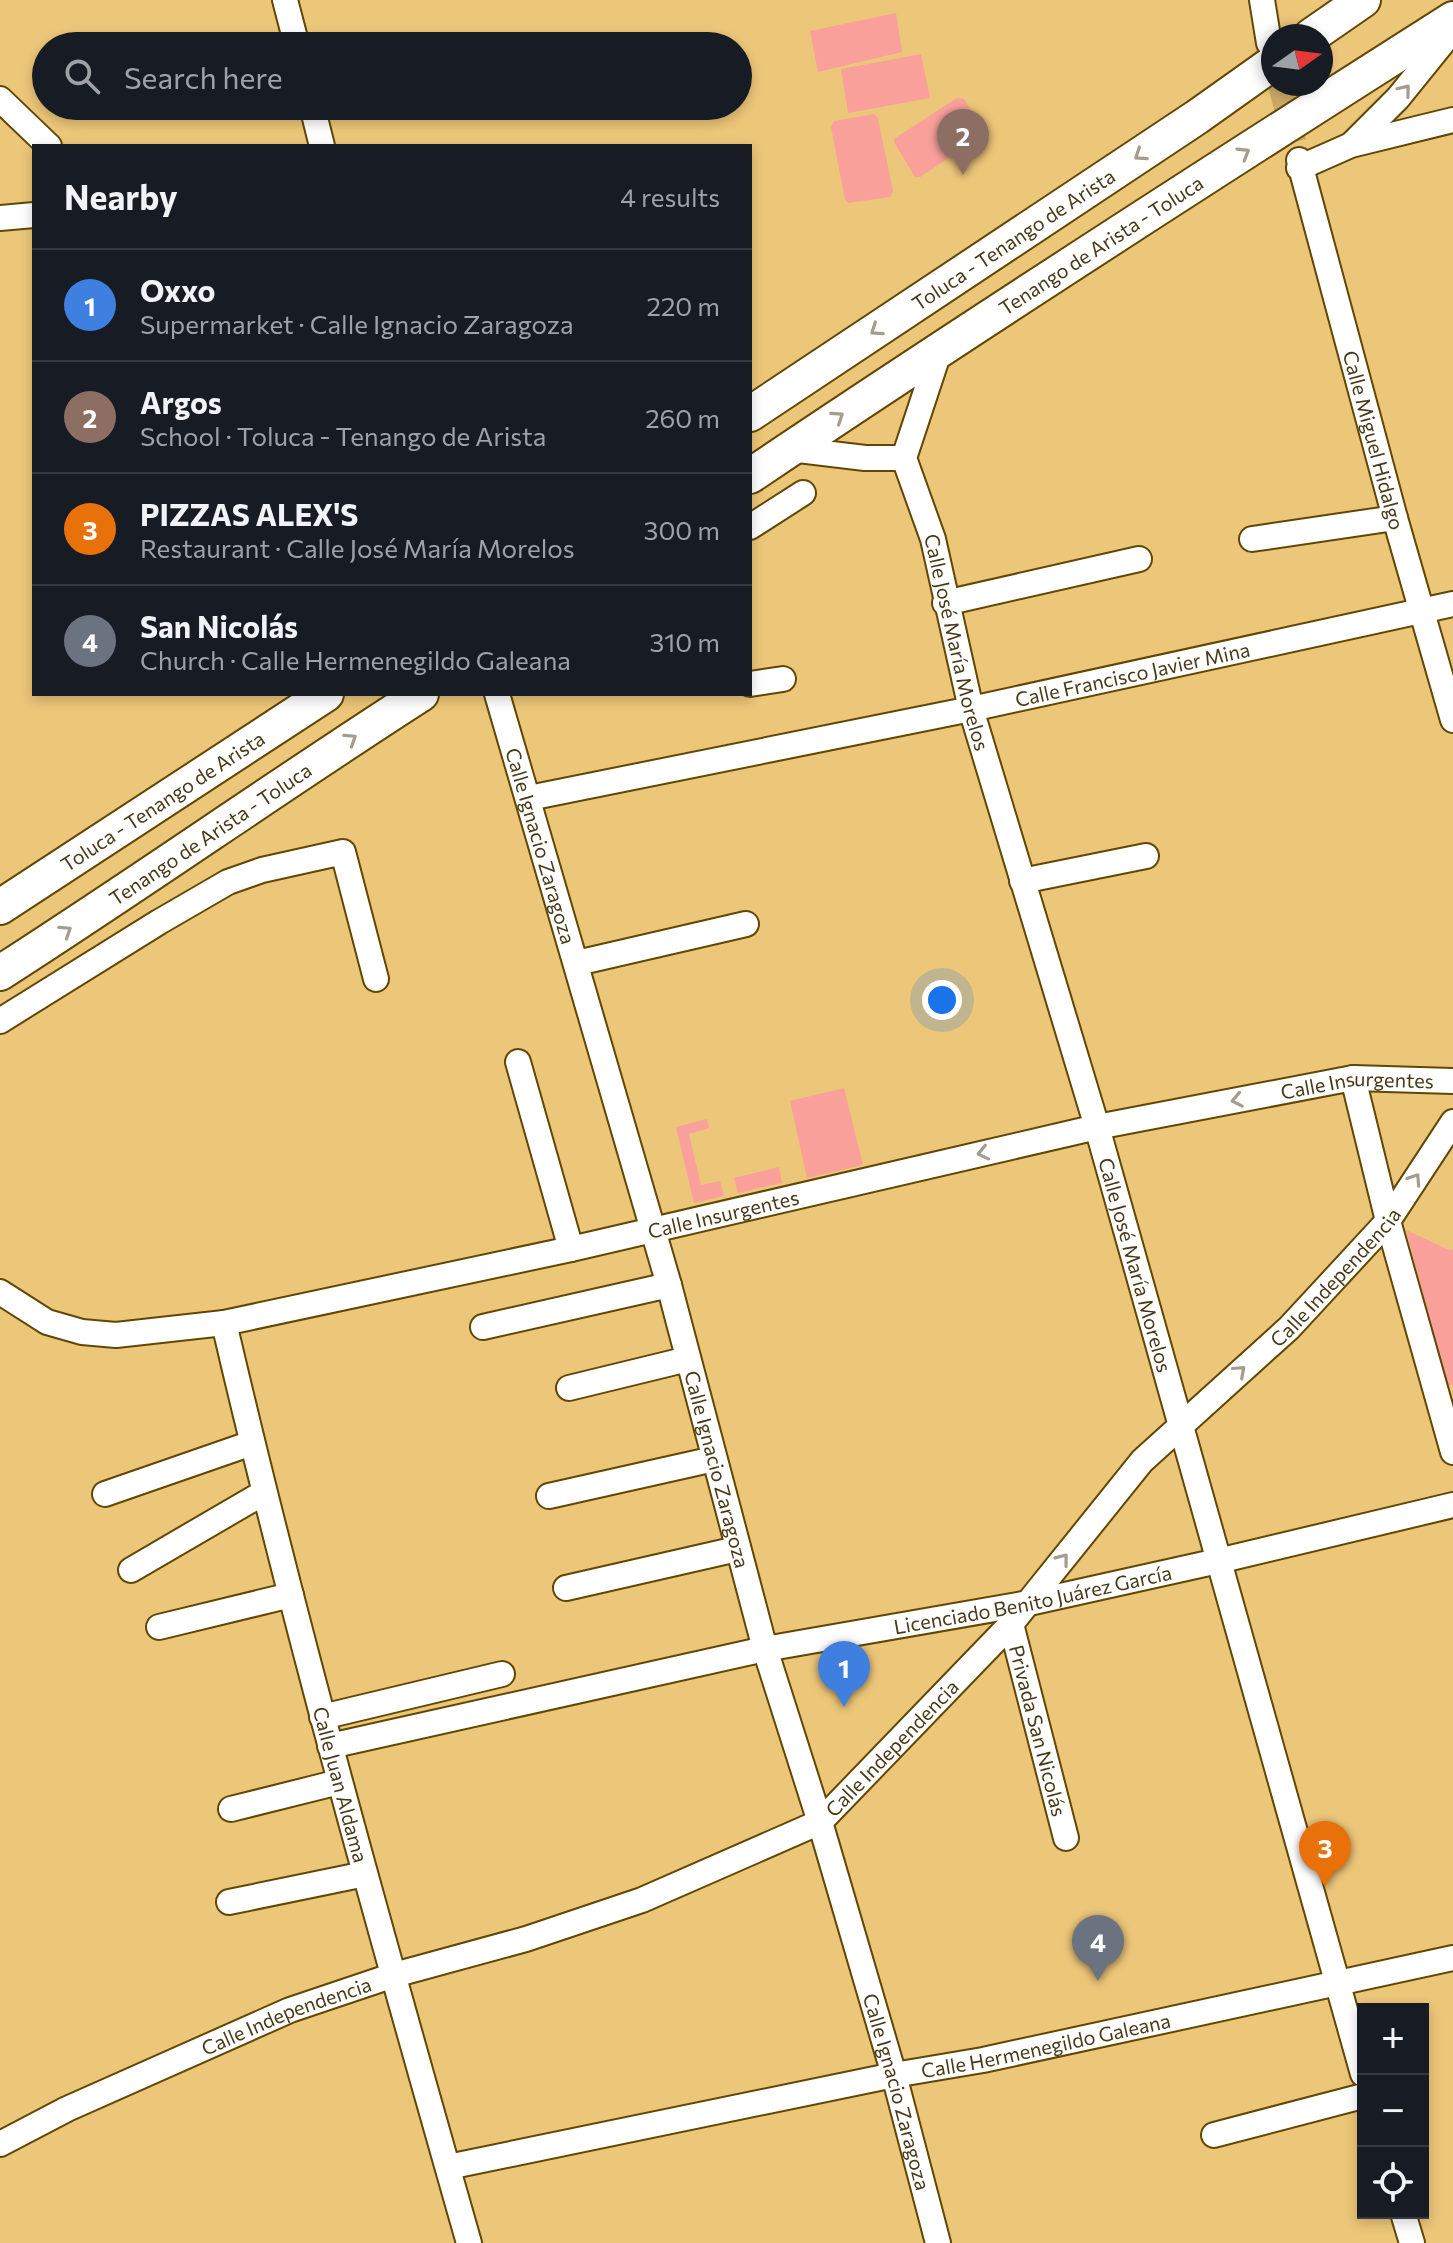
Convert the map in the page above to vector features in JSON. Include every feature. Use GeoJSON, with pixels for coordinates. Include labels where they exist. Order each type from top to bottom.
{"type":"FeatureCollection","features":[{"type":"Feature","properties":{"kind":"highway"},"geometry":{"type":"LineString","coordinates":[[1328,24],[1363,0]]}},
{"type":"Feature","properties":{"kind":"highway","name":"Tenango de Arista - Toluca"},"geometry":{"type":"LineString","coordinates":[[752,475],[1169,198],[1453,19]]}},
{"type":"Feature","properties":{"kind":"highway","name":"Toluca - Tenango de Arista"},"geometry":{"type":"LineString","coordinates":[[752,413],[1197,117],[1261,62]]}},
{"type":"Feature","properties":{"kind":"highway","name":"Toluca - Tenango de Arista"},"geometry":{"type":"LineString","coordinates":[[0,907],[323,696]]}},
{"type":"Feature","properties":{"kind":"highway","name":"Tenango de Arista - Toluca"},"geometry":{"type":"LineString","coordinates":[[0,973],[418,696]]}},
{"type":"Feature","properties":{"kind":"street"},"geometry":{"type":"LineString","coordinates":[[285,0],[293,32]]}},
{"type":"Feature","properties":{"kind":"street"},"geometry":{"type":"LineString","coordinates":[[1262,0],[1266,24]]}},
{"type":"Feature","properties":{"kind":"street"},"geometry":{"type":"LineString","coordinates":[[1351,145],[1398,98],[1453,30]]}},
{"type":"Feature","properties":{"kind":"street"},"geometry":{"type":"LineString","coordinates":[[0,99],[47,144]]}},
{"type":"Feature","properties":{"kind":"street"},"geometry":{"type":"LineString","coordinates":[[316,120],[322,144]]}},
{"type":"Feature","properties":{"kind":"street"},"geometry":{"type":"LineString","coordinates":[[1351,145],[1453,120]]}},
{"type":"Feature","properties":{"kind":"street","name":"Calle Miguel Hidalgo"},"geometry":{"type":"LineString","coordinates":[[1351,145],[1299,164],[1453,720]]}},
{"type":"Feature","properties":{"kind":"street"},"geometry":{"type":"LineString","coordinates":[[0,218],[32,215]]}},
{"type":"Feature","properties":{"kind":"street"},"geometry":{"type":"LineString","coordinates":[[790,449],[865,458],[904,458],[940,349]]}},
{"type":"Feature","properties":{"kind":"street","name":"Calle José María Morelos"},"geometry":{"type":"LineString","coordinates":[[904,458],[933,539],[971,709],[1097,1127],[1357,2053]]}},
{"type":"Feature","properties":{"kind":"street"},"geometry":{"type":"LineString","coordinates":[[752,526],[803,493]]}},
{"type":"Feature","properties":{"kind":"street"},"geometry":{"type":"LineString","coordinates":[[1252,539],[1395,518]]}},
{"type":"Feature","properties":{"kind":"street"},"geometry":{"type":"LineString","coordinates":[[945,603],[1139,559]]}},
{"type":"Feature","properties":{"kind":"street","name":"Calle Francisco Javier Mina"},"geometry":{"type":"LineString","coordinates":[[529,798],[971,709],[1453,604]]}},
{"type":"Feature","properties":{"kind":"street"},"geometry":{"type":"LineString","coordinates":[[752,684],[783,679]]}},
{"type":"Feature","properties":{"kind":"street","name":"Calle Ignacio Zaragoza"},"geometry":{"type":"LineString","coordinates":[[498,696],[669,1285],[765,1649],[820,1822],[894,2075],[938,2243]]}},
{"type":"Feature","properties":{"kind":"street"},"geometry":{"type":"LineString","coordinates":[[0,1021],[228,882],[262,870],[343,852],[376,979]]}},
{"type":"Feature","properties":{"kind":"street"},"geometry":{"type":"LineString","coordinates":[[1022,881],[1146,856]]}},
{"type":"Feature","properties":{"kind":"street"},"geometry":{"type":"LineString","coordinates":[[577,963],[746,924]]}},
{"type":"Feature","properties":{"kind":"street"},"geometry":{"type":"LineString","coordinates":[[518,1062],[571,1249]]}},
{"type":"Feature","properties":{"kind":"street"},"geometry":{"type":"LineString","coordinates":[[1353,1078],[1388,1221],[1453,1452]]}},
{"type":"Feature","properties":{"kind":"street","name":"Calle Insurgentes"},"geometry":{"type":"LineString","coordinates":[[0,1292],[47,1322],[82,1332],[116,1335],[224,1323],[571,1249],[1097,1127],[1353,1078],[1453,1081]]}},
{"type":"Feature","properties":{"kind":"street","name":"Calle Independencia"},"geometry":{"type":"LineString","coordinates":[[0,2144],[67,2109],[290,2010],[394,1975],[526,1939],[642,1900],[820,1822],[1011,1624],[1142,1461],[1289,1328],[1388,1221],[1453,1122]]}},
{"type":"Feature","properties":{"kind":"street"},"geometry":{"type":"LineString","coordinates":[[483,1327],[669,1285]]}},
{"type":"Feature","properties":{"kind":"street","name":"Calle Juan Aldama"},"geometry":{"type":"LineString","coordinates":[[224,1323],[263,1493],[339,1782],[469,2243]]}},
{"type":"Feature","properties":{"kind":"street"},"geometry":{"type":"LineString","coordinates":[[569,1388],[688,1359]]}},
{"type":"Feature","properties":{"kind":"street"},"geometry":{"type":"LineString","coordinates":[[105,1494],[252,1443]]}},
{"type":"Feature","properties":{"kind":"street"},"geometry":{"type":"LineString","coordinates":[[549,1496],[714,1459]]}},
{"type":"Feature","properties":{"kind":"street"},"geometry":{"type":"LineString","coordinates":[[131,1570],[263,1493]]}},
{"type":"Feature","properties":{"kind":"street","name":"Licenciado Benito Juárez García"},"geometry":{"type":"LineString","coordinates":[[330,1746],[765,1649],[1029,1603],[1453,1505]]}},
{"type":"Feature","properties":{"kind":"street"},"geometry":{"type":"LineString","coordinates":[[566,1588],[737,1549]]}},
{"type":"Feature","properties":{"kind":"street"},"geometry":{"type":"LineString","coordinates":[[159,1627],[291,1595]]}},
{"type":"Feature","properties":{"kind":"street","name":"Privada San Nicolás"},"geometry":{"type":"LineString","coordinates":[[1011,1624],[1066,1838]]}},
{"type":"Feature","properties":{"kind":"street"},"geometry":{"type":"LineString","coordinates":[[322,1717],[502,1674]]}},
{"type":"Feature","properties":{"kind":"street"},"geometry":{"type":"LineString","coordinates":[[231,1809],[339,1782]]}},
{"type":"Feature","properties":{"kind":"street"},"geometry":{"type":"LineString","coordinates":[[229,1902],[365,1874]]}},
{"type":"Feature","properties":{"kind":"street","name":"Calle Hermenegildo Galeana"},"geometry":{"type":"LineString","coordinates":[[448,2167],[894,2075],[983,2060],[1453,1958]]}},
{"type":"Feature","properties":{"kind":"street"},"geometry":{"type":"LineString","coordinates":[[1214,2135],[1357,2098]]}},
{"type":"Feature","properties":{"kind":"street"},"geometry":{"type":"LineString","coordinates":[[1405,2219],[1412,2243]]}},
{"type":"Feature","properties":{"kind":"shaded area"},"geometry":{"type":"Polygon","coordinates":[[[896,13],[902,52],[818,72],[810,31],[896,13]]]}},
{"type":"Feature","properties":{"kind":"shaded area"},"geometry":{"type":"Polygon","coordinates":[[[921,54],[930,98],[848,113],[841,69],[921,54]]]}},
{"type":"Feature","properties":{"kind":"shaded area"},"geometry":{"type":"Polygon","coordinates":[[[957,98],[964,99],[983,130],[980,137],[920,177],[915,177],[894,142],[895,138],[957,98]]]}},
{"type":"Feature","properties":{"kind":"shaded area"},"geometry":{"type":"Polygon","coordinates":[[[874,114],[878,119],[893,191],[890,197],[848,203],[831,127],[834,121],[874,114]]]}},
{"type":"Feature","properties":{"kind":"shaded area"},"geometry":{"type":"Polygon","coordinates":[[[844,1088],[863,1165],[807,1178],[790,1101],[844,1088]]]}},
{"type":"Feature","properties":{"kind":"shaded area"},"geometry":{"type":"Polygon","coordinates":[[[707,1119],[709,1128],[689,1134],[701,1185],[720,1181],[724,1196],[694,1203],[676,1127],[707,1119]]]}},
{"type":"Feature","properties":{"kind":"shaded area"},"geometry":{"type":"Polygon","coordinates":[[[779,1167],[782,1183],[738,1193],[734,1178],[779,1167]]]}},
{"type":"Feature","properties":{"kind":"shaded area"},"geometry":{"type":"Polygon","coordinates":[[[1406,1230],[1449,1250],[1453,1249],[1453,1384],[1447,1386],[1406,1230]]]}},
{"type":"Feature","properties":{"kind":"tunnel"},"geometry":{"type":"LineString","coordinates":[[1283,96],[1299,160]]}},
{"type":"Feature","properties":{"kind":"place","name":"Argos"},"geometry":{"type":"Point","coordinates":[963,175]}},
{"type":"Feature","properties":{"kind":"place","name":"Oxxo"},"geometry":{"type":"Point","coordinates":[844,1707]}},
{"type":"Feature","properties":{"kind":"place","name":"PIZZAS ALEX'S"},"geometry":{"type":"Point","coordinates":[1325,1887]}},
{"type":"Feature","properties":{"kind":"place","name":"San Nicolás"},"geometry":{"type":"Point","coordinates":[1098,1981]}}]}
